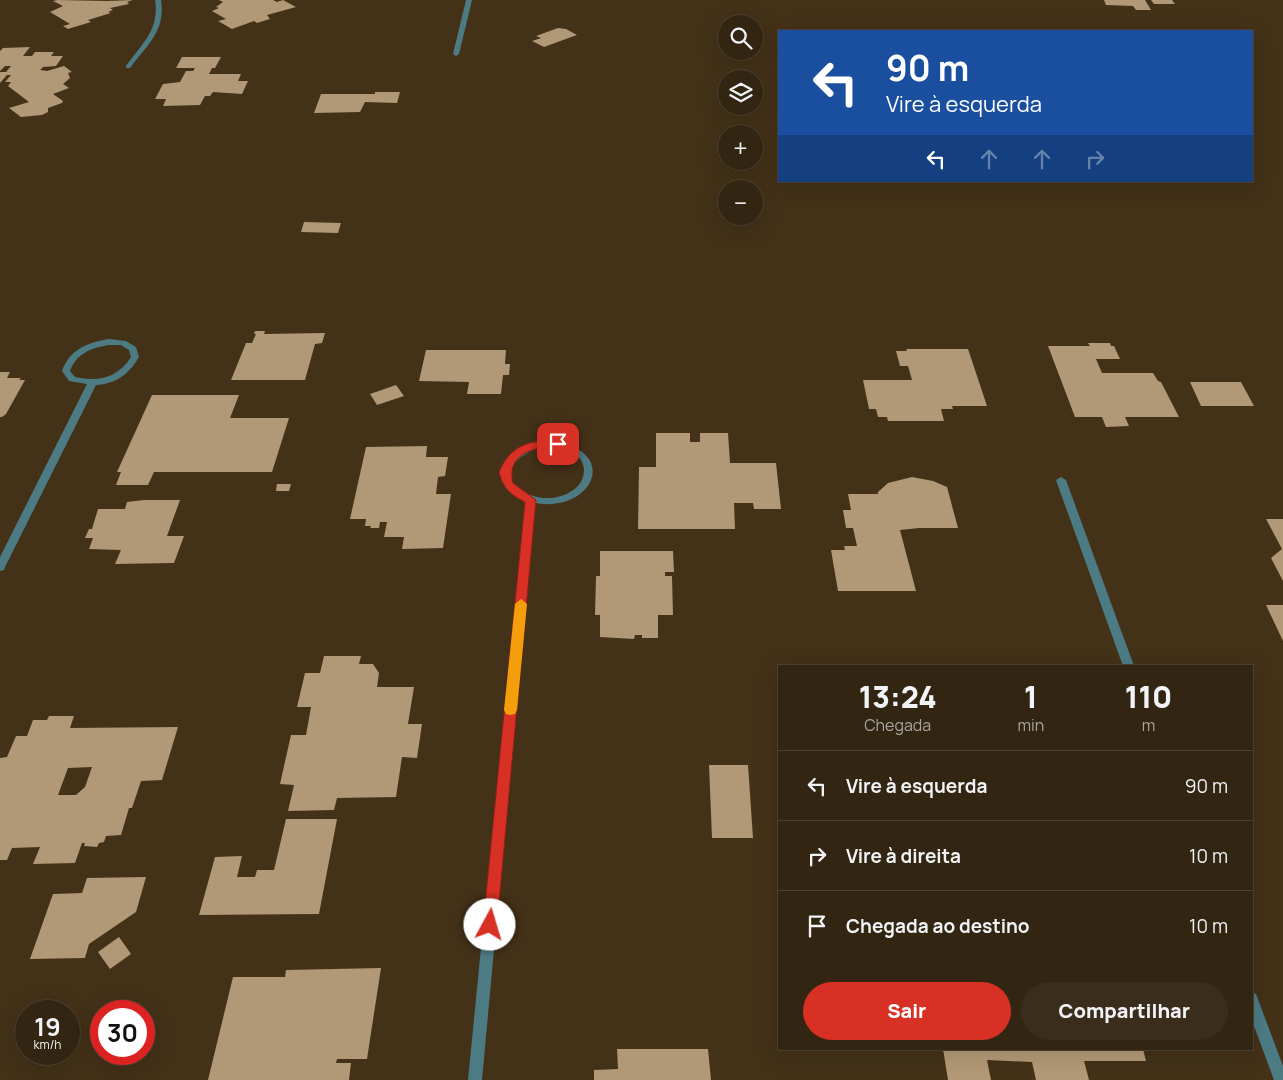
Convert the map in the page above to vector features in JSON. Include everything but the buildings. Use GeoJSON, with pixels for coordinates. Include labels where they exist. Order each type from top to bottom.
{"type":"FeatureCollection","features":[{"type":"Feature","properties":{"kind":"street"},"geometry":{"type":"LineString","coordinates":[[128,67],[156,29],[160,13],[157,5],[158,0]]}},
{"type":"Feature","properties":{"kind":"street"},"geometry":{"type":"LineString","coordinates":[[456,54],[469,0]]}},
{"type":"Feature","properties":{"kind":"street"},"geometry":{"type":"LineString","coordinates":[[0,568],[92,383],[118,376],[130,367],[135,357],[133,349],[123,343],[109,342],[92,345],[77,352],[68,361],[66,371],[72,378],[92,383]]}},
{"type":"Feature","properties":{"kind":"street"},"geometry":{"type":"LineString","coordinates":[[539,444],[558,444],[574,449],[585,459],[589,471],[585,484],[573,494],[555,500],[530,500],[519,495],[508,485],[505,472],[510,460],[522,450],[539,444]]}},
{"type":"Feature","properties":{"kind":"street"},"geometry":{"type":"LineString","coordinates":[[1061,480],[1129,665]]}},
{"type":"Feature","properties":{"kind":"street"},"geometry":{"type":"LineString","coordinates":[[475,1080],[530,500]]}},
{"type":"Feature","properties":{"kind":"street"},"geometry":{"type":"LineString","coordinates":[[1253,1004],[1281,1080]]}},
{"type":"Feature","properties":{"kind":"slow traffic"},"geometry":{"type":"LineString","coordinates":[[510,710],[521,604]]}},
{"type":"Feature","properties":{"kind":"route"},"geometry":{"type":"LineString","coordinates":[[490,925],[530,500],[519,495],[508,485],[505,472],[510,460],[522,450],[539,444],[558,444]]}}]}
